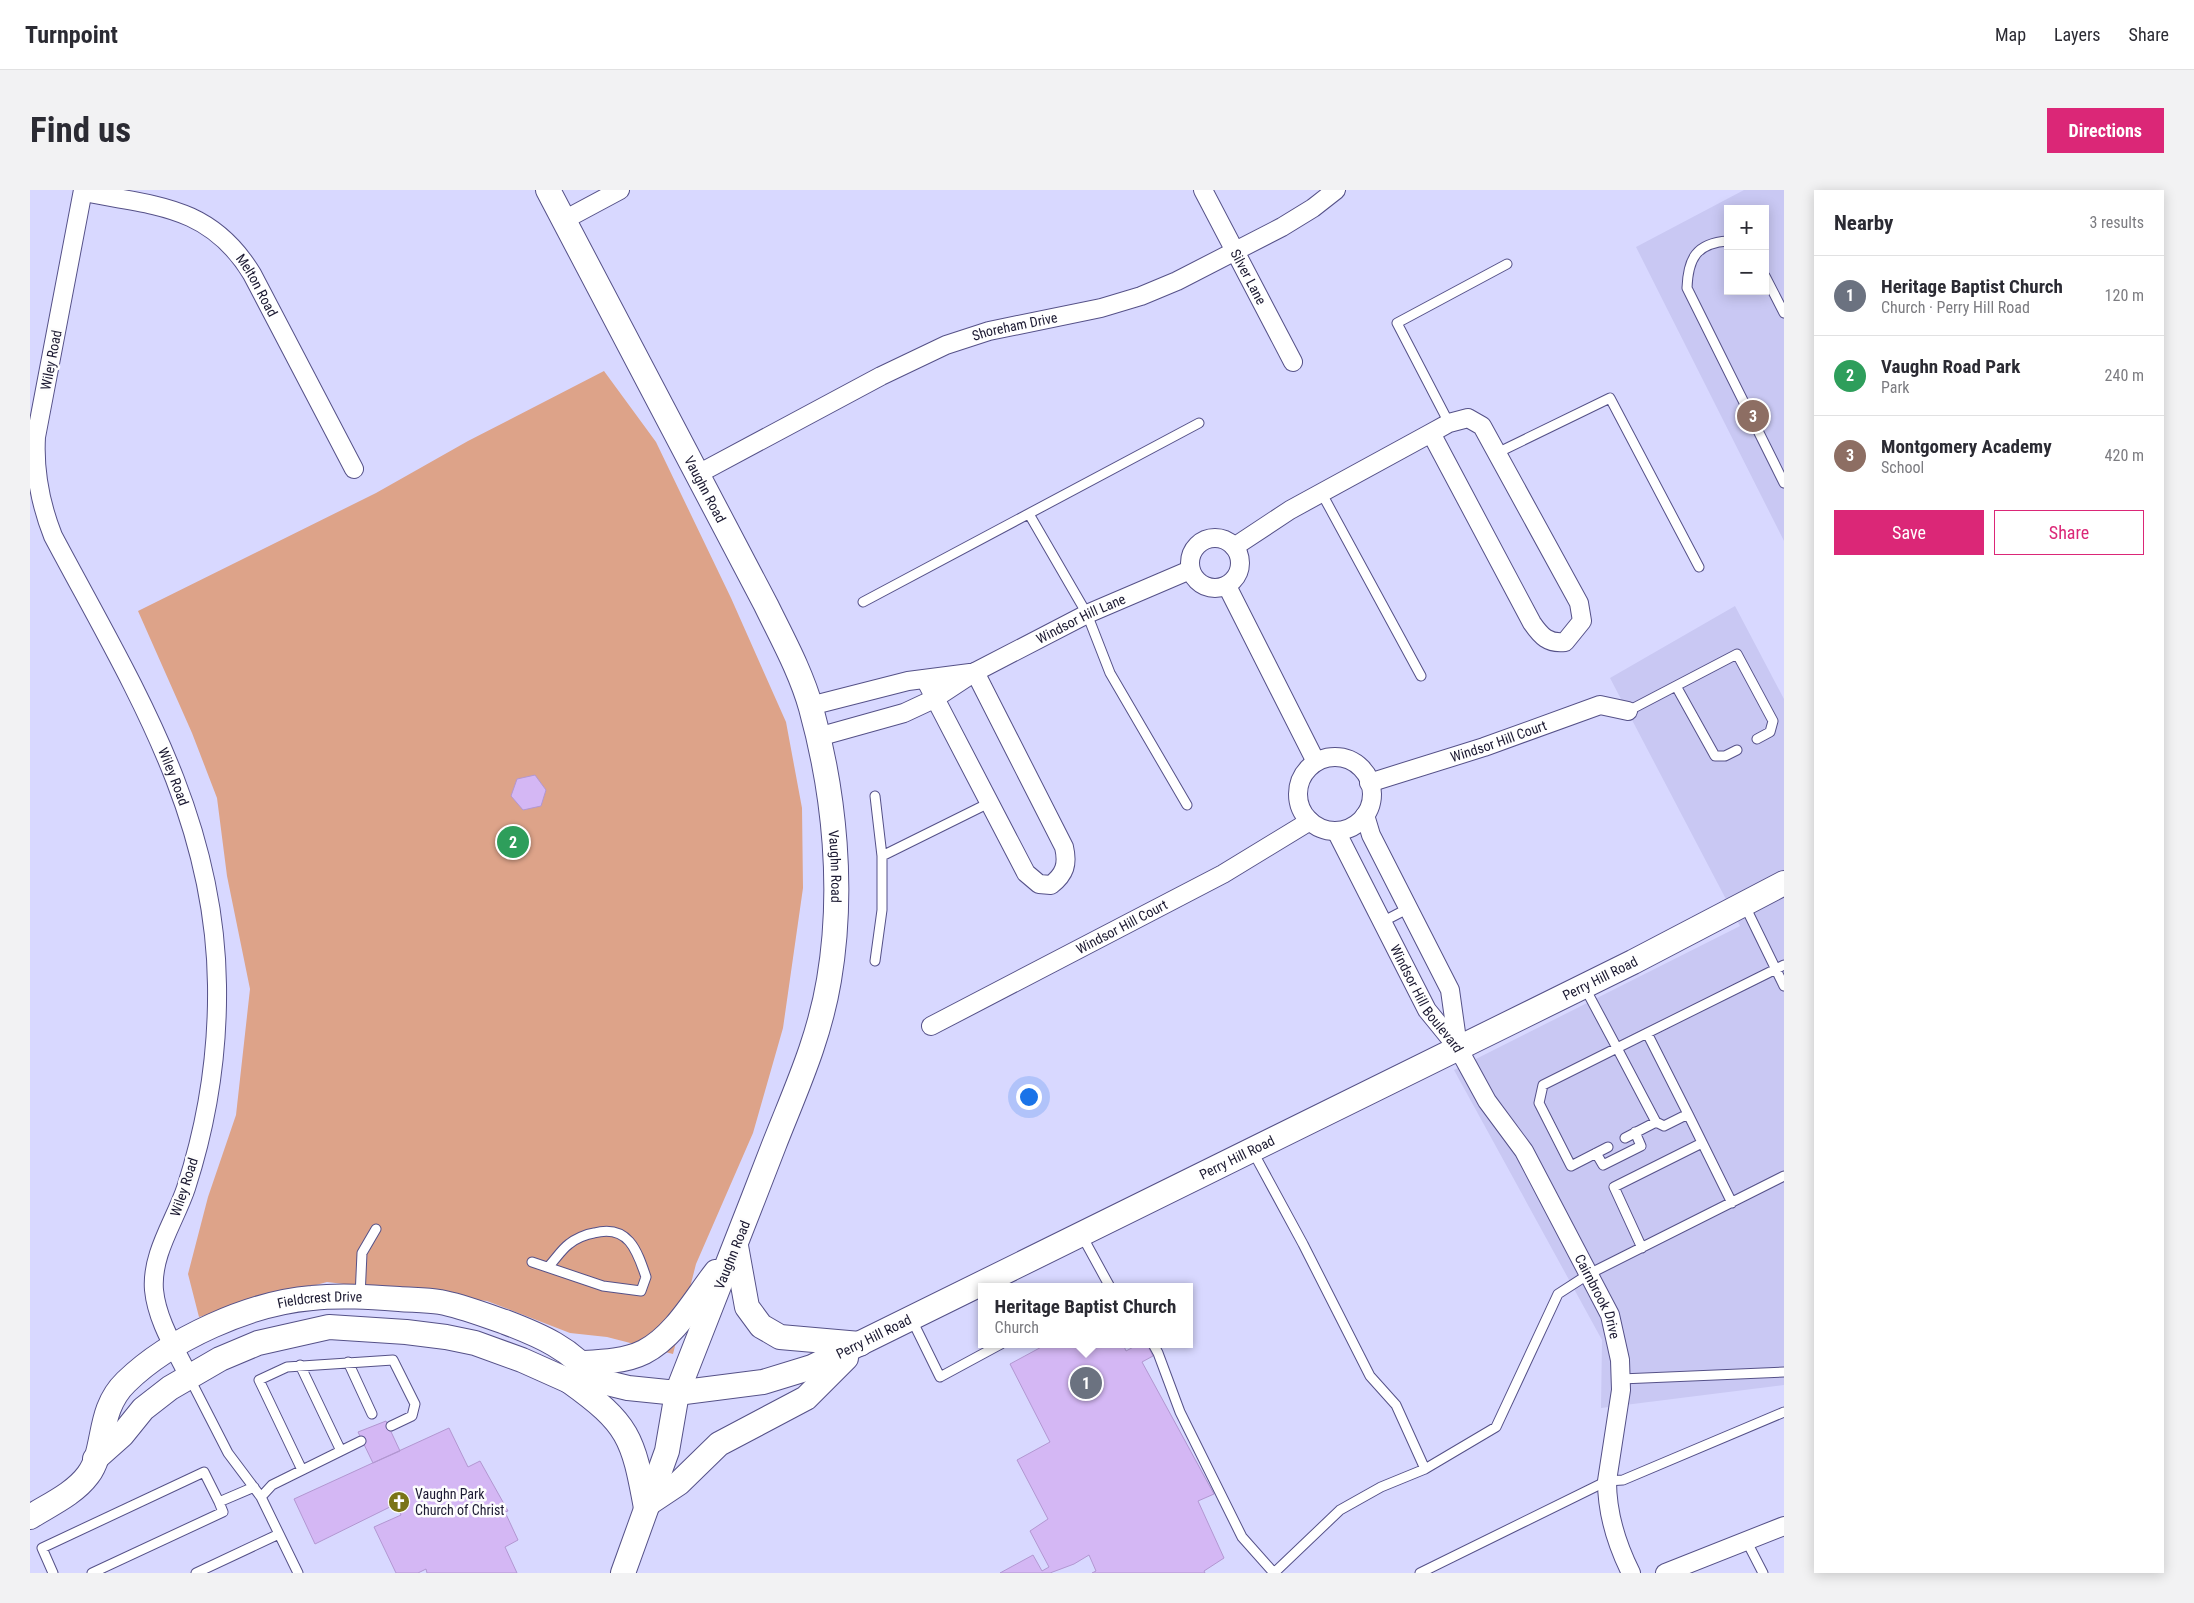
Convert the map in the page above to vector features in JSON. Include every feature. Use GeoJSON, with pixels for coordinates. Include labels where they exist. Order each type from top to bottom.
{"type":"FeatureCollection","features":[{"type":"Feature","properties":{"kind":"main road","name":"Vaughn Road"},"geometry":{"type":"LineString","coordinates":[[548,190],[766,605],[810,706],[827,785],[836,874],[834,942],[829,980],[811,1055],[677,1393],[667,1451],[623,1573]]}},
{"type":"Feature","properties":{"kind":"main road","name":"Perry Hill Road"},"geometry":{"type":"LineString","coordinates":[[982,1283],[1584,986],[1784,883]]}},
{"type":"Feature","properties":{"kind":"main road"},"geometry":{"type":"LineString","coordinates":[[735,1248],[747,1308],[761,1326],[780,1337],[860,1344]]}},
{"type":"Feature","properties":{"kind":"main road"},"geometry":{"type":"LineString","coordinates":[[735,1248],[668,1334],[644,1352],[614,1361],[583,1375],[624,1430],[637,1457],[648,1506],[679,1483],[719,1444],[806,1398],[860,1344]]}},
{"type":"Feature","properties":{"kind":"main road","name":"Perry Hill Road"},"geometry":{"type":"LineString","coordinates":[[677,1393],[763,1382],[812,1367],[978,1285]]}},
{"type":"Feature","properties":{"kind":"main road","name":"Fieldcrest Drive"},"geometry":{"type":"LineString","coordinates":[[30,1517],[74,1490],[89,1475],[113,1397],[124,1383],[148,1362],[174,1346],[237,1316],[282,1303],[312,1298],[360,1297],[440,1302],[481,1314],[548,1340],[583,1375]]}},
{"type":"Feature","properties":{"kind":"main road"},"geometry":{"type":"LineString","coordinates":[[359,1328],[360,1297]]}},
{"type":"Feature","properties":{"kind":"main road"},"geometry":{"type":"LineString","coordinates":[[475,1343],[481,1314]]}},
{"type":"Feature","properties":{"kind":"main road","name":"Fieldcrest Drive"},"geometry":{"type":"LineString","coordinates":[[95,1459],[122,1435],[143,1410],[189,1377],[220,1359],[258,1343],[329,1327],[406,1332],[475,1343],[522,1360],[628,1388],[677,1393]]}},
{"type":"Feature","properties":{"kind":"street"},"geometry":{"type":"LineString","coordinates":[[564,220],[620,190]]}},
{"type":"Feature","properties":{"kind":"street","name":"Silver Lane"},"geometry":{"type":"LineString","coordinates":[[1203,190],[1294,362]]}},
{"type":"Feature","properties":{"kind":"street","name":"Shoreham Drive"},"geometry":{"type":"LineString","coordinates":[[698,474],[881,376],[946,345],[989,331],[1101,308],[1141,296],[1177,281],[1282,227],[1313,208],[1336,190]]}},
{"type":"Feature","properties":{"kind":"street","name":"Melton Road"},"geometry":{"type":"LineString","coordinates":[[83,191],[157,206],[191,216],[217,232],[237,251],[252,274],[354,470]]}},
{"type":"Feature","properties":{"kind":"street","name":"Wiley Road"},"geometry":{"type":"LineString","coordinates":[[83,191],[36,437],[34,482],[53,536],[148,715],[173,770],[193,827],[209,899],[217,986],[215,1050],[210,1086],[203,1126],[185,1190],[157,1260],[154,1275],[158,1309],[189,1377]]}},
{"type":"Feature","properties":{"kind":"street"},"geometry":{"type":"LineString","coordinates":[[1234,547],[1322,492],[1449,423],[1468,418],[1482,426],[1579,603],[1582,622],[1565,642],[1555,643],[1542,637],[1532,623],[1431,433]]}},
{"type":"Feature","properties":{"kind":"street"},"geometry":{"type":"LineString","coordinates":[[1210,538],[1219,538],[1234,547],[1239,555],[1238,572],[1227,586],[1217,589],[1208,588],[1200,584],[1190,570],[1190,556],[1201,542],[1210,538]]}},
{"type":"Feature","properties":{"kind":"street","name":"Windsor Hill Lane"},"geometry":{"type":"LineString","coordinates":[[818,738],[904,713],[934,698],[975,672],[1087,614],[1190,570]]}},
{"type":"Feature","properties":{"kind":"street"},"geometry":{"type":"LineString","coordinates":[[1227,586],[1316,762]]}},
{"type":"Feature","properties":{"kind":"street"},"geometry":{"type":"LineString","coordinates":[[925,679],[1026,873],[1040,884],[1051,884],[1061,877],[1067,861],[1064,847],[975,672]]}},
{"type":"Feature","properties":{"kind":"street","name":"Windsor Hill Lane"},"geometry":{"type":"LineString","coordinates":[[810,706],[925,679],[975,672]]}},
{"type":"Feature","properties":{"kind":"street","name":"Windsor Hill Court"},"geometry":{"type":"LineString","coordinates":[[1370,783],[1484,747],[1600,705],[1628,711]]}},
{"type":"Feature","properties":{"kind":"street"},"geometry":{"type":"LineString","coordinates":[[1334,757],[1347,758],[1358,765],[1366,774],[1370,783],[1371,801],[1365,815],[1349,828],[1336,831],[1324,829],[1310,821],[1302,811],[1298,794],[1300,781],[1307,770],[1316,762],[1334,757]]}},
{"type":"Feature","properties":{"kind":"street","name":"Windsor Hill Boulevard"},"geometry":{"type":"LineString","coordinates":[[1365,815],[1371,835],[1450,990],[1458,1048]]}},
{"type":"Feature","properties":{"kind":"street","name":"Windsor Hill Court"},"geometry":{"type":"LineString","coordinates":[[931,1026],[1223,874],[1310,821]]}},
{"type":"Feature","properties":{"kind":"street","name":"Windsor Hill Boulevard"},"geometry":{"type":"LineString","coordinates":[[1336,831],[1427,1010],[1458,1048]]}},
{"type":"Feature","properties":{"kind":"street","name":"Cairnbrook Drive"},"geometry":{"type":"LineString","coordinates":[[1458,1048],[1487,1101],[1524,1151],[1610,1315],[1618,1344],[1621,1379],[1607,1481],[1611,1523],[1617,1544],[1631,1573]]}},
{"type":"Feature","properties":{"kind":"street"},"geometry":{"type":"LineString","coordinates":[[1665,1573],[1784,1526]]}},
{"type":"Feature","properties":{"kind":"lane"},"geometry":{"type":"LineString","coordinates":[[1724,241],[1712,242],[1697,252],[1688,268],[1687,288],[1784,483]]}},
{"type":"Feature","properties":{"kind":"lane"},"geometry":{"type":"LineString","coordinates":[[1449,423],[1397,322],[1506,264]]}},
{"type":"Feature","properties":{"kind":"lane"},"geometry":{"type":"LineString","coordinates":[[1769,283],[1783,309]]}},
{"type":"Feature","properties":{"kind":"lane"},"geometry":{"type":"LineString","coordinates":[[1497,453],[1610,398],[1699,567]]}},
{"type":"Feature","properties":{"kind":"lane"},"geometry":{"type":"LineString","coordinates":[[863,602],[1199,423]]}},
{"type":"Feature","properties":{"kind":"lane"},"geometry":{"type":"LineString","coordinates":[[1322,492],[1421,676]]}},
{"type":"Feature","properties":{"kind":"lane"},"geometry":{"type":"LineString","coordinates":[[1029,514],[1087,614],[1110,673],[1187,805]]}},
{"type":"Feature","properties":{"kind":"lane"},"geometry":{"type":"LineString","coordinates":[[1628,711],[1737,654],[1773,721],[1770,732],[1757,738]]}},
{"type":"Feature","properties":{"kind":"lane"},"geometry":{"type":"LineString","coordinates":[[1676,686],[1716,756],[1725,756],[1737,750]]}},
{"type":"Feature","properties":{"kind":"lane"},"geometry":{"type":"LineString","coordinates":[[875,796],[882,856],[882,910],[875,961]]}},
{"type":"Feature","properties":{"kind":"lane"},"geometry":{"type":"LineString","coordinates":[[882,856],[989,803]]}},
{"type":"Feature","properties":{"kind":"lane"},"geometry":{"type":"LineString","coordinates":[[1744,904],[1780,967],[1784,986]]}},
{"type":"Feature","properties":{"kind":"lane"},"geometry":{"type":"LineString","coordinates":[[1382,922],[1409,908]]}},
{"type":"Feature","properties":{"kind":"lane"},"geometry":{"type":"LineString","coordinates":[[1608,1147],[1571,1166],[1539,1103],[1543,1085],[1780,967]]}},
{"type":"Feature","properties":{"kind":"lane"},"geometry":{"type":"LineString","coordinates":[[1584,986],[1656,1122],[1664,1126],[1688,1114]]}},
{"type":"Feature","properties":{"kind":"lane"},"geometry":{"type":"LineString","coordinates":[[1647,1033],[1732,1203]]}},
{"type":"Feature","properties":{"kind":"lane"},"geometry":{"type":"LineString","coordinates":[[1625,1138],[1656,1122]]}},
{"type":"Feature","properties":{"kind":"lane"},"geometry":{"type":"LineString","coordinates":[[1596,1153],[1603,1165],[1641,1146],[1635,1132]]}},
{"type":"Feature","properties":{"kind":"lane"},"geometry":{"type":"LineString","coordinates":[[1642,1248],[1614,1187],[1702,1143]]}},
{"type":"Feature","properties":{"kind":"lane"},"geometry":{"type":"LineString","coordinates":[[1252,1150],[1303,1244],[1370,1376],[1396,1405],[1425,1469]]}},
{"type":"Feature","properties":{"kind":"lane"},"geometry":{"type":"LineString","coordinates":[[1155,1348],[1180,1412],[1242,1537],[1274,1573],[1340,1510],[1382,1488],[1425,1469],[1496,1428],[1558,1294],[1590,1274],[1784,1176]]}},
{"type":"Feature","properties":{"kind":"lane"},"geometry":{"type":"LineString","coordinates":[[360,1297],[362,1253],[376,1229]]}},
{"type":"Feature","properties":{"kind":"lane"},"geometry":{"type":"LineString","coordinates":[[532,1262],[603,1286],[641,1291],[646,1277],[638,1252],[623,1235],[606,1230],[590,1234],[570,1243],[548,1267]]}},
{"type":"Feature","properties":{"kind":"lane"},"geometry":{"type":"LineString","coordinates":[[1081,1234],[1108,1283]]}},
{"type":"Feature","properties":{"kind":"lane"},"geometry":{"type":"LineString","coordinates":[[911,1318],[940,1377],[994,1348]]}},
{"type":"Feature","properties":{"kind":"lane"},"geometry":{"type":"LineString","coordinates":[[302,1470],[259,1380],[287,1367],[300,1365],[393,1360],[416,1404],[412,1416],[392,1426]]}},
{"type":"Feature","properties":{"kind":"lane"},"geometry":{"type":"LineString","coordinates":[[348,1362],[372,1414]]}},
{"type":"Feature","properties":{"kind":"lane"},"geometry":{"type":"LineString","coordinates":[[300,1365],[341,1451]]}},
{"type":"Feature","properties":{"kind":"lane"},"geometry":{"type":"LineString","coordinates":[[1621,1379],[1784,1372]]}},
{"type":"Feature","properties":{"kind":"lane"},"geometry":{"type":"LineString","coordinates":[[189,1377],[228,1452],[262,1497],[298,1573]]}},
{"type":"Feature","properties":{"kind":"lane"},"geometry":{"type":"LineString","coordinates":[[1420,1573],[1607,1481],[1623,1480],[1632,1477],[1784,1412]]}},
{"type":"Feature","properties":{"kind":"lane"},"geometry":{"type":"LineString","coordinates":[[262,1497],[272,1485],[361,1441]]}},
{"type":"Feature","properties":{"kind":"lane"},"geometry":{"type":"LineString","coordinates":[[53,1573],[42,1548],[204,1472],[223,1512],[92,1573]]}},
{"type":"Feature","properties":{"kind":"lane"},"geometry":{"type":"LineString","coordinates":[[219,1502],[254,1487]]}},
{"type":"Feature","properties":{"kind":"lane"},"geometry":{"type":"LineString","coordinates":[[196,1573],[279,1534]]}},
{"type":"Feature","properties":{"kind":"lane"},"geometry":{"type":"LineString","coordinates":[[1747,1542],[1763,1573]]}},
{"type":"Feature","properties":{"kind":"shaded area"},"geometry":{"type":"Polygon","coordinates":[[[1744,190],[1784,190],[1784,541],[1636,247],[1744,190]]]}},
{"type":"Feature","properties":{"kind":"shaded area"},"geometry":{"type":"Polygon","coordinates":[[[604,371],[656,442],[731,598],[786,722],[802,808],[803,888],[783,1028],[753,1133],[696,1264],[673,1354],[607,1337],[570,1333],[487,1301],[327,1282],[199,1317],[188,1274],[208,1197],[236,1115],[250,989],[227,876],[217,798],[192,733],[138,611],[376,493],[468,441],[604,371]]]}},
{"type":"Feature","properties":{"kind":"shaded area"},"geometry":{"type":"Polygon","coordinates":[[[1735,606],[1784,699],[1784,1385],[1601,1408],[1602,1340],[1454,1070],[1740,926],[1610,678],[1735,606]]]}},
{"type":"Feature","properties":{"kind":"building"},"geometry":{"type":"Polygon","coordinates":[[[535,775],[546,790],[541,806],[523,810],[511,796],[517,779],[535,775]]]}},
{"type":"Feature","properties":{"kind":"building"},"geometry":{"type":"Polygon","coordinates":[[[1040,1348],[1125,1348],[1126,1351],[1132,1348],[1149,1348],[1153,1356],[1142,1362],[1214,1494],[1198,1501],[1224,1558],[1204,1571],[1205,1573],[1092,1573],[1096,1571],[1089,1555],[1074,1564],[1050,1573],[1000,1573],[1033,1555],[1042,1571],[1049,1567],[1030,1531],[1048,1519],[1017,1460],[1050,1442],[1010,1364],[1040,1348]]]}},
{"type":"Feature","properties":{"kind":"building"},"geometry":{"type":"Polygon","coordinates":[[[386,1421],[400,1451],[373,1463],[358,1432],[386,1421]]]}},
{"type":"Feature","properties":{"kind":"building","name":"Vaughn Park Church of Christ"},"geometry":{"type":"Polygon","coordinates":[[[449,1428],[468,1467],[480,1461],[508,1511],[505,1512],[518,1540],[505,1547],[517,1573],[427,1573],[426,1569],[418,1573],[396,1573],[374,1527],[401,1515],[396,1504],[315,1544],[294,1499],[449,1428]]]}},
{"type":"Feature","properties":{"kind":"place","name":"Montgomery Academy"},"geometry":{"type":"Point","coordinates":[1753,416]}},
{"type":"Feature","properties":{"kind":"place","name":"Vaughn Road Park"},"geometry":{"type":"Point","coordinates":[513,842]}},
{"type":"Feature","properties":{"kind":"place","name":"Heritage Baptist Church"},"geometry":{"type":"Point","coordinates":[1086,1383]}},
{"type":"Feature","properties":{"kind":"place","name":"Vaughn Park Church of Christ"},"geometry":{"type":"Point","coordinates":[399,1502]}}]}
